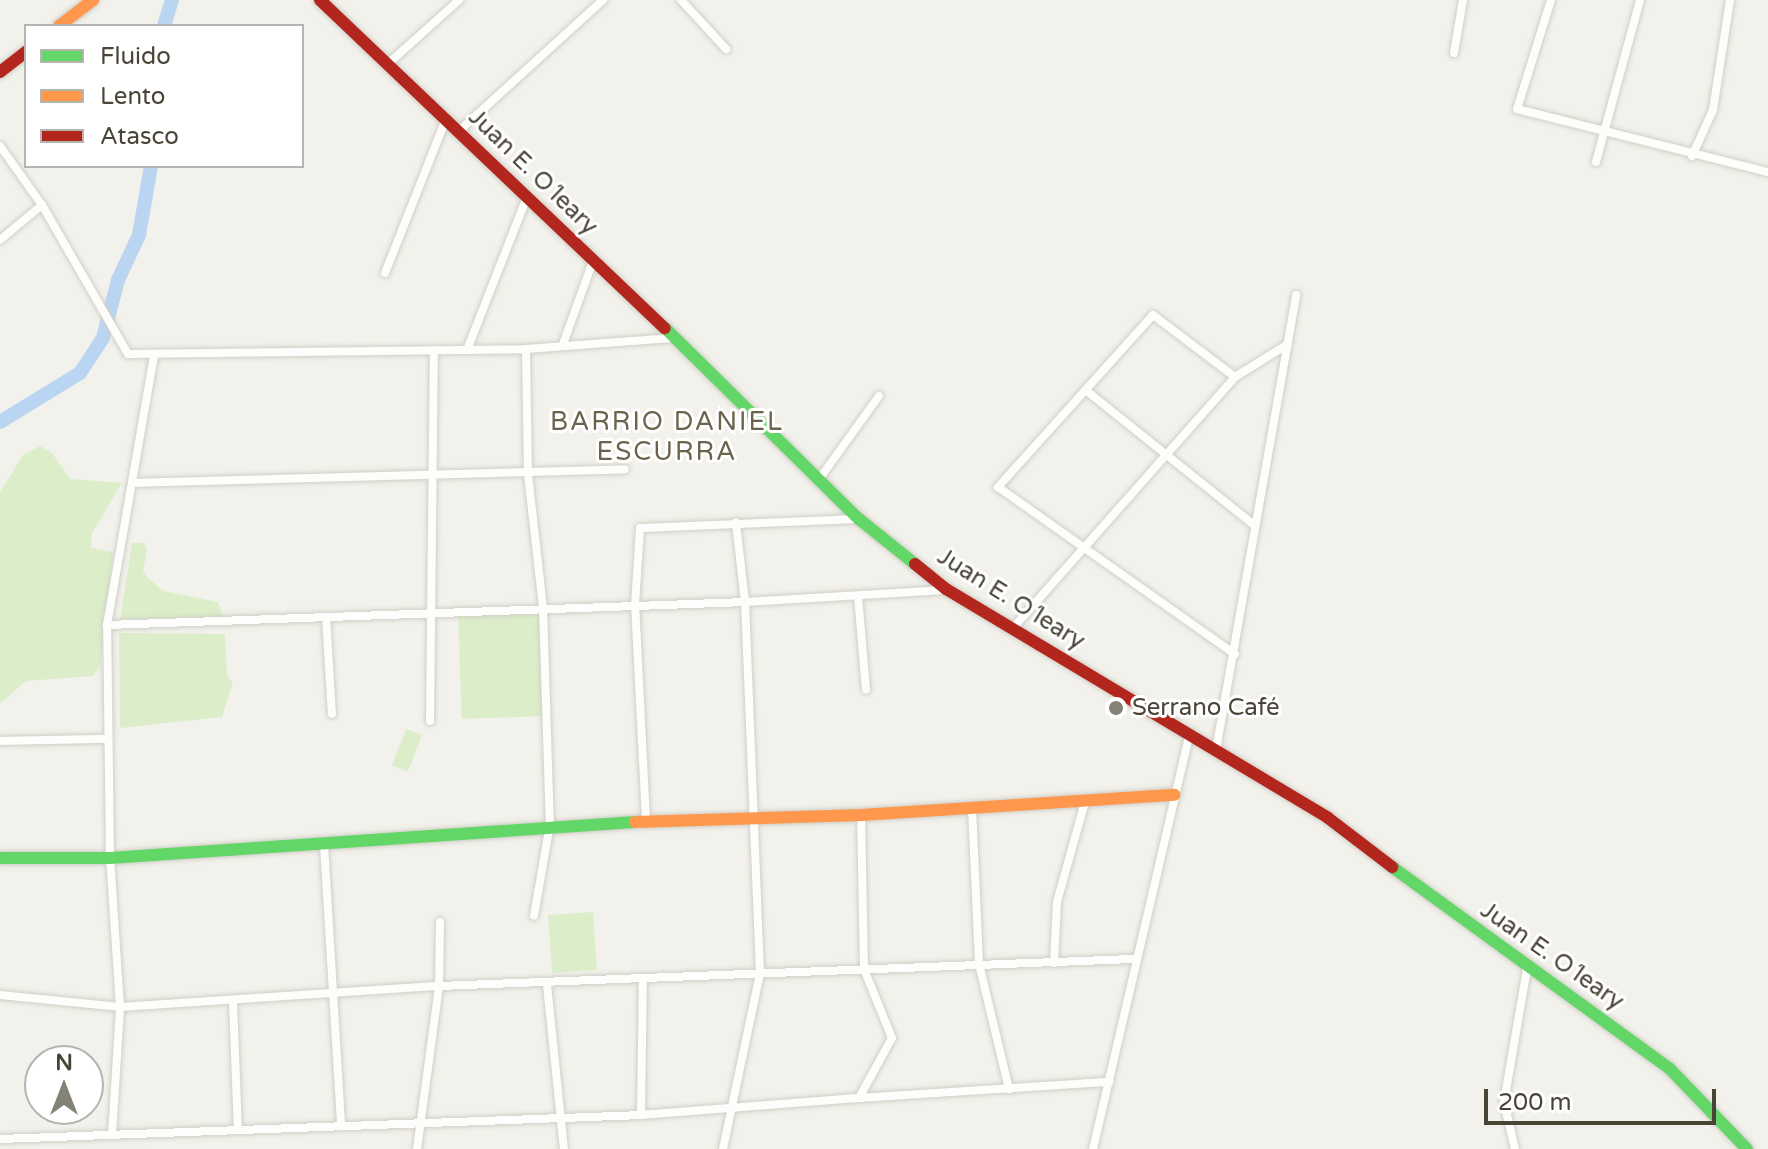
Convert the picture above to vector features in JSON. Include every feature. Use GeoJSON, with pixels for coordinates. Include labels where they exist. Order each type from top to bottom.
{"type":"FeatureCollection","features":[{"type":"Feature","properties":{"kind":"street"},"geometry":{"type":"LineString","coordinates":[[62,24],[93,0]]}},
{"type":"Feature","properties":{"kind":"street","name":"Juan E. O´leary"},"geometry":{"type":"LineString","coordinates":[[320,0],[390,62],[859,519],[946,589],[1328,818],[1527,969],[1670,1069],[1747,1149]]}},
{"type":"Feature","properties":{"kind":"street"},"geometry":{"type":"LineString","coordinates":[[390,62],[459,0]]}},
{"type":"Feature","properties":{"kind":"street"},"geometry":{"type":"LineString","coordinates":[[459,131],[603,0]]}},
{"type":"Feature","properties":{"kind":"street"},"geometry":{"type":"LineString","coordinates":[[682,0],[726,49]]}},
{"type":"Feature","properties":{"kind":"street"},"geometry":{"type":"LineString","coordinates":[[1454,53],[1463,0]]}},
{"type":"Feature","properties":{"kind":"street"},"geometry":{"type":"LineString","coordinates":[[1551,0],[1517,109],[1604,134],[1768,172]]}},
{"type":"Feature","properties":{"kind":"street"},"geometry":{"type":"LineString","coordinates":[[1596,162],[1640,0]]}},
{"type":"Feature","properties":{"kind":"street"},"geometry":{"type":"LineString","coordinates":[[1692,156],[1713,110],[1730,0]]}},
{"type":"Feature","properties":{"kind":"street"},"geometry":{"type":"LineString","coordinates":[[0,72],[24,54]]}},
{"type":"Feature","properties":{"kind":"street"},"geometry":{"type":"LineString","coordinates":[[385,273],[446,119]]}},
{"type":"Feature","properties":{"kind":"street"},"geometry":{"type":"LineString","coordinates":[[0,146],[42,205],[98,309],[128,354],[526,349],[672,338]]}},
{"type":"Feature","properties":{"kind":"street"},"geometry":{"type":"LineString","coordinates":[[467,350],[527,197]]}},
{"type":"Feature","properties":{"kind":"street"},"geometry":{"type":"LineString","coordinates":[[0,240],[42,205]]}},
{"type":"Feature","properties":{"kind":"street"},"geometry":{"type":"LineString","coordinates":[[563,344],[593,261]]}},
{"type":"Feature","properties":{"kind":"street"},"geometry":{"type":"LineString","coordinates":[[1216,750],[1296,295]]}},
{"type":"Feature","properties":{"kind":"street"},"geometry":{"type":"LineString","coordinates":[[1235,377],[1153,315],[1088,392],[998,487],[1081,551],[1235,654]]}},
{"type":"Feature","properties":{"kind":"street"},"geometry":{"type":"LineString","coordinates":[[1013,628],[1161,456],[1235,377],[1288,344]]}},
{"type":"Feature","properties":{"kind":"street"},"geometry":{"type":"LineString","coordinates":[[526,349],[528,474],[543,607],[550,824],[534,916]]}},
{"type":"Feature","properties":{"kind":"street"},"geometry":{"type":"LineString","coordinates":[[430,721],[432,610],[429,476],[434,350]]}},
{"type":"Feature","properties":{"kind":"street"},"geometry":{"type":"LineString","coordinates":[[112,1135],[120,1007],[110,858],[107,625],[154,356]]}},
{"type":"Feature","properties":{"kind":"street"},"geometry":{"type":"LineString","coordinates":[[1088,392],[1161,456],[1254,525]]}},
{"type":"Feature","properties":{"kind":"street"},"geometry":{"type":"LineString","coordinates":[[820,478],[879,396]]}},
{"type":"Feature","properties":{"kind":"street"},"geometry":{"type":"LineString","coordinates":[[134,483],[625,469]]}},
{"type":"Feature","properties":{"kind":"street"},"geometry":{"type":"LineString","coordinates":[[646,820],[635,605],[640,528],[859,519]]}},
{"type":"Feature","properties":{"kind":"street"},"geometry":{"type":"LineString","coordinates":[[723,1149],[760,974],[751,819],[745,602],[736,523]]}},
{"type":"Feature","properties":{"kind":"street"},"geometry":{"type":"LineString","coordinates":[[107,625],[432,610],[745,602],[946,589]]}},
{"type":"Feature","properties":{"kind":"street"},"geometry":{"type":"LineString","coordinates":[[858,596],[866,690]]}},
{"type":"Feature","properties":{"kind":"street"},"geometry":{"type":"LineString","coordinates":[[326,617],[332,714]]}},
{"type":"Feature","properties":{"kind":"street"},"geometry":{"type":"LineString","coordinates":[[1093,1149],[1133,959],[1189,736]]}},
{"type":"Feature","properties":{"kind":"street"},"geometry":{"type":"LineString","coordinates":[[0,741],[108,739]]}},
{"type":"Feature","properties":{"kind":"street"},"geometry":{"type":"LineString","coordinates":[[0,858],[110,858],[324,845],[550,824],[861,815],[1174,795]]}},
{"type":"Feature","properties":{"kind":"street"},"geometry":{"type":"LineString","coordinates":[[1054,963],[1057,902],[1085,802]]}},
{"type":"Feature","properties":{"kind":"street"},"geometry":{"type":"LineString","coordinates":[[972,808],[979,964],[1009,1089]]}},
{"type":"Feature","properties":{"kind":"street"},"geometry":{"type":"LineString","coordinates":[[859,1098],[892,1038],[864,969],[861,815]]}},
{"type":"Feature","properties":{"kind":"street"},"geometry":{"type":"LineString","coordinates":[[324,845],[341,1126]]}},
{"type":"Feature","properties":{"kind":"street"},"geometry":{"type":"LineString","coordinates":[[417,1149],[439,986],[440,922]]}},
{"type":"Feature","properties":{"kind":"street"},"geometry":{"type":"LineString","coordinates":[[0,995],[120,1007],[233,1002],[439,986],[547,985],[643,978],[1133,959]]}},
{"type":"Feature","properties":{"kind":"street"},"geometry":{"type":"LineString","coordinates":[[1515,1149],[1504,1102],[1527,969]]}},
{"type":"Feature","properties":{"kind":"street"},"geometry":{"type":"LineString","coordinates":[[641,1115],[643,978]]}},
{"type":"Feature","properties":{"kind":"street"},"geometry":{"type":"LineString","coordinates":[[547,985],[564,1149]]}},
{"type":"Feature","properties":{"kind":"street"},"geometry":{"type":"LineString","coordinates":[[233,1002],[238,1130]]}},
{"type":"Feature","properties":{"kind":"street"},"geometry":{"type":"LineString","coordinates":[[0,1139],[641,1115],[1109,1082]]}},
{"type":"Feature","properties":{"kind":"green space"},"geometry":{"type":"Polygon","coordinates":[[[40,446],[52,453],[70,479],[122,483],[92,533],[91,548],[113,552],[100,666],[93,676],[26,681],[0,704],[0,492],[23,455],[40,446]]]}},
{"type":"Feature","properties":{"kind":"green space"},"geometry":{"type":"Polygon","coordinates":[[[132,543],[144,543],[147,549],[143,571],[163,591],[218,602],[225,620],[120,619],[132,543]]]}},
{"type":"Feature","properties":{"kind":"green space"},"geometry":{"type":"Polygon","coordinates":[[[541,610],[545,716],[462,719],[458,613],[541,610]]]}},
{"type":"Feature","properties":{"kind":"green space"},"geometry":{"type":"Polygon","coordinates":[[[119,633],[225,634],[227,676],[233,682],[222,717],[120,728],[119,633]]]}},
{"type":"Feature","properties":{"kind":"green space"},"geometry":{"type":"Polygon","coordinates":[[[406,729],[422,735],[408,772],[392,765],[406,729]]]}},
{"type":"Feature","properties":{"kind":"green space"},"geometry":{"type":"Polygon","coordinates":[[[593,912],[597,970],[552,973],[548,915],[593,912]]]}},
{"type":"Feature","properties":{"kind":"waterway"},"geometry":{"type":"LineString","coordinates":[[165,24],[172,0]]}},
{"type":"Feature","properties":{"kind":"waterway"},"geometry":{"type":"LineString","coordinates":[[0,422],[80,373],[103,338],[118,280],[139,235],[151,168]]}},
{"type":"Feature","properties":{"kind":"traffic: fast"},"geometry":{"type":"LineString","coordinates":[[665,328],[859,519],[915,564]]}},
{"type":"Feature","properties":{"kind":"traffic: fast"},"geometry":{"type":"LineString","coordinates":[[0,858],[110,858],[635,822]]}},
{"type":"Feature","properties":{"kind":"traffic: fast"},"geometry":{"type":"LineString","coordinates":[[1392,867],[1670,1069],[1747,1149]]}},
{"type":"Feature","properties":{"kind":"traffic: slow"},"geometry":{"type":"LineString","coordinates":[[62,24],[93,0]]}},
{"type":"Feature","properties":{"kind":"traffic: slow"},"geometry":{"type":"LineString","coordinates":[[635,822],[861,815],[1174,795]]}},
{"type":"Feature","properties":{"kind":"traffic: jam"},"geometry":{"type":"LineString","coordinates":[[320,0],[665,328]]}},
{"type":"Feature","properties":{"kind":"traffic: jam"},"geometry":{"type":"LineString","coordinates":[[0,72],[24,54]]}},
{"type":"Feature","properties":{"kind":"traffic: jam"},"geometry":{"type":"LineString","coordinates":[[915,564],[946,589],[1328,818],[1392,867]]}},
{"type":"Feature","properties":{"kind":"place","name":"Serrano Café"},"geometry":{"type":"Point","coordinates":[1116,708]}},
{"type":"Feature","properties":{"kind":"district","name":"BARRIO DANIEL ESCURRA"},"geometry":{"type":"Point","coordinates":[667,437]}}]}
